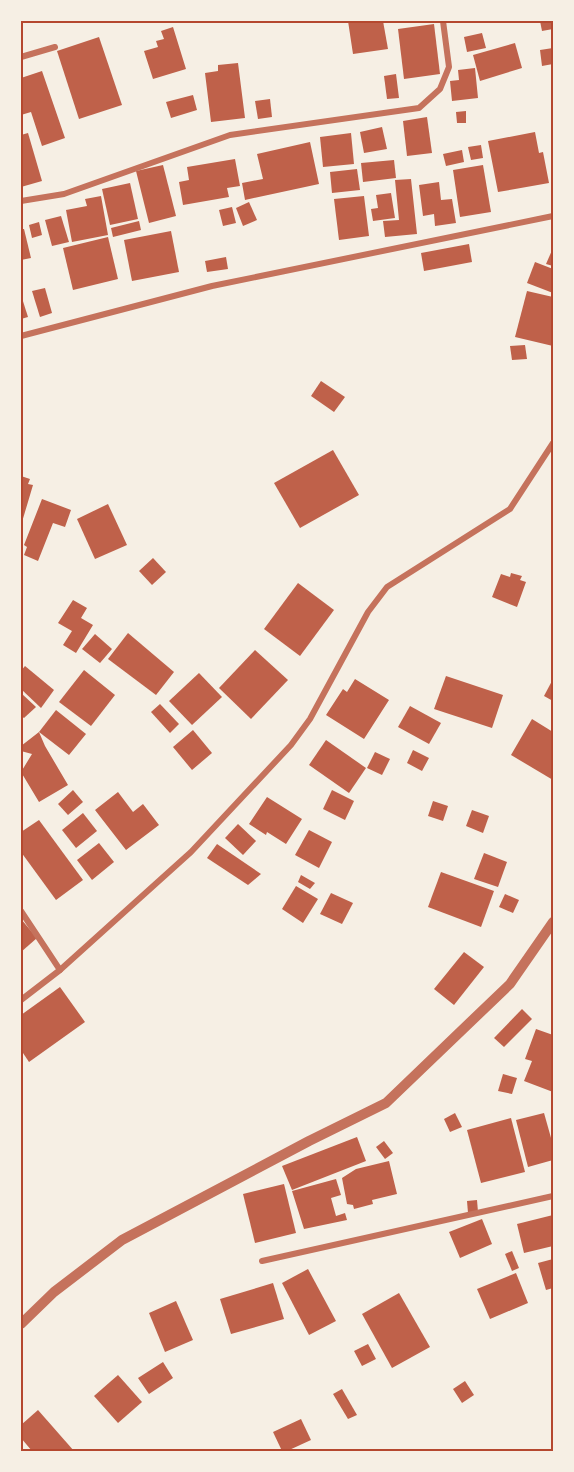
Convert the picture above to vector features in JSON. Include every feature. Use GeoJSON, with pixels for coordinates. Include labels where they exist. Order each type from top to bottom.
{"type":"FeatureCollection","features":[{"type":"Feature","properties":{"kind":"street"},"geometry":{"type":"LineString","coordinates":[[21,201],[64,194],[230,135],[419,108],[440,89],[449,67],[443,21]]}},
{"type":"Feature","properties":{"kind":"street"},"geometry":{"type":"LineString","coordinates":[[21,57],[55,47]]}},
{"type":"Feature","properties":{"kind":"street"},"geometry":{"type":"LineString","coordinates":[[21,336],[212,286],[553,216]]}},
{"type":"Feature","properties":{"kind":"street"},"geometry":{"type":"LineString","coordinates":[[21,1000],[60,970],[191,852],[291,745],[310,719],[368,612],[387,587],[510,509],[553,443]]}},
{"type":"Feature","properties":{"kind":"street"},"geometry":{"type":"LineString","coordinates":[[21,911],[60,970]]}},
{"type":"Feature","properties":{"kind":"street"},"geometry":{"type":"LineString","coordinates":[[21,1324],[54,1292],[122,1240],[386,1103],[510,984],[553,922]]}},
{"type":"Feature","properties":{"kind":"street"},"geometry":{"type":"LineString","coordinates":[[262,1261],[553,1196]]}},
{"type":"Feature","properties":{"kind":"building"},"geometry":{"type":"Polygon","coordinates":[[[348,21],[383,21],[388,49],[353,54],[348,21]]]}},
{"type":"Feature","properties":{"kind":"building"},"geometry":{"type":"Polygon","coordinates":[[[540,21],[553,21],[553,29],[542,31],[540,21]]]}},
{"type":"Feature","properties":{"kind":"building"},"geometry":{"type":"Polygon","coordinates":[[[434,24],[440,74],[404,79],[398,29],[434,24]]]}},
{"type":"Feature","properties":{"kind":"building"},"geometry":{"type":"Polygon","coordinates":[[[173,27],[186,69],[153,79],[144,51],[158,47],[156,41],[164,39],[161,31],[173,27]]]}},
{"type":"Feature","properties":{"kind":"building"},"geometry":{"type":"Polygon","coordinates":[[[482,33],[486,48],[467,52],[464,37],[482,33]]]}},
{"type":"Feature","properties":{"kind":"building"},"geometry":{"type":"Polygon","coordinates":[[[99,37],[122,105],[79,119],[57,51],[99,37]]]}},
{"type":"Feature","properties":{"kind":"building"},"geometry":{"type":"Polygon","coordinates":[[[515,43],[522,68],[480,81],[473,55],[515,43]]]}},
{"type":"Feature","properties":{"kind":"building"},"geometry":{"type":"Polygon","coordinates":[[[553,48],[553,64],[542,66],[540,50],[553,48]]]}},
{"type":"Feature","properties":{"kind":"building"},"geometry":{"type":"Polygon","coordinates":[[[238,63],[245,118],[211,122],[205,73],[218,71],[218,65],[238,63]]]}},
{"type":"Feature","properties":{"kind":"building"},"geometry":{"type":"Polygon","coordinates":[[[475,68],[478,98],[452,101],[450,81],[459,80],[458,70],[475,68]]]}},
{"type":"Feature","properties":{"kind":"building"},"geometry":{"type":"Polygon","coordinates":[[[42,71],[65,138],[42,146],[31,112],[21,115],[21,78],[42,71]]]}},
{"type":"Feature","properties":{"kind":"building"},"geometry":{"type":"Polygon","coordinates":[[[396,74],[399,98],[387,99],[384,76],[396,74]]]}},
{"type":"Feature","properties":{"kind":"building"},"geometry":{"type":"Polygon","coordinates":[[[193,95],[197,110],[171,118],[166,102],[193,95]]]}},
{"type":"Feature","properties":{"kind":"building"},"geometry":{"type":"Polygon","coordinates":[[[270,99],[272,117],[258,119],[255,101],[270,99]]]}},
{"type":"Feature","properties":{"kind":"building"},"geometry":{"type":"Polygon","coordinates":[[[466,111],[466,123],[457,123],[456,112],[466,111]]]}},
{"type":"Feature","properties":{"kind":"building"},"geometry":{"type":"Polygon","coordinates":[[[427,117],[432,153],[407,156],[403,121],[427,117]]]}},
{"type":"Feature","properties":{"kind":"building"},"geometry":{"type":"Polygon","coordinates":[[[382,127],[387,149],[364,153],[360,132],[382,127]]]}},
{"type":"Feature","properties":{"kind":"building"},"geometry":{"type":"Polygon","coordinates":[[[535,132],[539,153],[543,152],[549,183],[498,192],[488,141],[535,132]]]}},
{"type":"Feature","properties":{"kind":"building"},"geometry":{"type":"Polygon","coordinates":[[[28,133],[42,181],[21,187],[21,135],[28,133]]]}},
{"type":"Feature","properties":{"kind":"building"},"geometry":{"type":"Polygon","coordinates":[[[351,133],[354,164],[323,167],[320,137],[351,133]]]}},
{"type":"Feature","properties":{"kind":"building"},"geometry":{"type":"Polygon","coordinates":[[[310,142],[319,184],[245,200],[242,183],[263,179],[257,154],[310,142]]]}},
{"type":"Feature","properties":{"kind":"building"},"geometry":{"type":"Polygon","coordinates":[[[481,145],[483,158],[471,160],[468,147],[481,145]]]}},
{"type":"Feature","properties":{"kind":"building"},"geometry":{"type":"Polygon","coordinates":[[[462,150],[464,162],[446,166],[443,154],[462,150]]]}},
{"type":"Feature","properties":{"kind":"building"},"geometry":{"type":"Polygon","coordinates":[[[235,159],[240,186],[227,188],[229,197],[183,205],[179,182],[189,180],[187,167],[235,159]]]}},
{"type":"Feature","properties":{"kind":"building"},"geometry":{"type":"Polygon","coordinates":[[[394,160],[396,178],[363,182],[361,163],[394,160]]]}},
{"type":"Feature","properties":{"kind":"building"},"geometry":{"type":"Polygon","coordinates":[[[163,165],[176,216],[149,223],[136,171],[163,165]]]}},
{"type":"Feature","properties":{"kind":"building"},"geometry":{"type":"Polygon","coordinates":[[[483,165],[491,212],[460,217],[453,170],[483,165]]]}},
{"type":"Feature","properties":{"kind":"building"},"geometry":{"type":"Polygon","coordinates":[[[357,169],[360,190],[332,193],[330,172],[357,169]]]}},
{"type":"Feature","properties":{"kind":"building"},"geometry":{"type":"Polygon","coordinates":[[[411,179],[417,234],[385,237],[383,221],[399,220],[395,180],[411,179]]]}},
{"type":"Feature","properties":{"kind":"building"},"geometry":{"type":"Polygon","coordinates":[[[439,182],[441,200],[452,199],[456,223],[435,226],[434,214],[423,216],[419,185],[439,182]]]}},
{"type":"Feature","properties":{"kind":"building"},"geometry":{"type":"Polygon","coordinates":[[[130,183],[138,219],[110,225],[102,189],[130,183]]]}},
{"type":"Feature","properties":{"kind":"building"},"geometry":{"type":"Polygon","coordinates":[[[391,193],[395,218],[373,221],[371,209],[378,208],[376,195],[391,193]]]}},
{"type":"Feature","properties":{"kind":"building"},"geometry":{"type":"Polygon","coordinates":[[[101,196],[108,235],[72,242],[66,210],[87,206],[85,199],[101,196]]]}},
{"type":"Feature","properties":{"kind":"building"},"geometry":{"type":"Polygon","coordinates":[[[364,196],[369,236],[339,240],[334,199],[364,196]]]}},
{"type":"Feature","properties":{"kind":"building"},"geometry":{"type":"Polygon","coordinates":[[[249,202],[257,220],[243,226],[236,208],[249,202]]]}},
{"type":"Feature","properties":{"kind":"building"},"geometry":{"type":"Polygon","coordinates":[[[232,207],[236,223],[223,226],[219,210],[232,207]]]}},
{"type":"Feature","properties":{"kind":"building"},"geometry":{"type":"Polygon","coordinates":[[[61,216],[69,242],[52,246],[45,220],[61,216]]]}},
{"type":"Feature","properties":{"kind":"building"},"geometry":{"type":"Polygon","coordinates":[[[139,221],[141,230],[113,237],[111,228],[139,221]]]}},
{"type":"Feature","properties":{"kind":"building"},"geometry":{"type":"Polygon","coordinates":[[[39,222],[42,235],[32,238],[29,225],[39,222]]]}},
{"type":"Feature","properties":{"kind":"building"},"geometry":{"type":"Polygon","coordinates":[[[21,229],[24,229],[31,258],[21,260],[21,229]]]}},
{"type":"Feature","properties":{"kind":"building"},"geometry":{"type":"Polygon","coordinates":[[[171,231],[179,272],[132,281],[124,240],[171,231]]]}},
{"type":"Feature","properties":{"kind":"building"},"geometry":{"type":"Polygon","coordinates":[[[108,237],[118,279],[73,290],[63,248],[108,237]]]}},
{"type":"Feature","properties":{"kind":"building"},"geometry":{"type":"Polygon","coordinates":[[[469,244],[472,262],[424,271],[421,253],[469,244]]]}},
{"type":"Feature","properties":{"kind":"building"},"geometry":{"type":"Polygon","coordinates":[[[553,248],[553,266],[546,264],[553,248]]]}},
{"type":"Feature","properties":{"kind":"building"},"geometry":{"type":"Polygon","coordinates":[[[226,257],[228,269],[207,272],[205,261],[226,257]]]}},
{"type":"Feature","properties":{"kind":"building"},"geometry":{"type":"Polygon","coordinates":[[[535,262],[553,269],[553,293],[527,283],[535,262]]]}},
{"type":"Feature","properties":{"kind":"building"},"geometry":{"type":"Polygon","coordinates":[[[45,288],[52,313],[40,317],[32,291],[45,288]]]}},
{"type":"Feature","properties":{"kind":"building"},"geometry":{"type":"Polygon","coordinates":[[[527,291],[553,297],[553,346],[515,337],[527,291]]]}},
{"type":"Feature","properties":{"kind":"building"},"geometry":{"type":"Polygon","coordinates":[[[21,295],[28,317],[21,319],[21,295]]]}},
{"type":"Feature","properties":{"kind":"building"},"geometry":{"type":"Polygon","coordinates":[[[525,345],[527,359],[512,360],[510,346],[525,345]]]}},
{"type":"Feature","properties":{"kind":"building"},"geometry":{"type":"Polygon","coordinates":[[[321,381],[345,397],[334,412],[311,396],[321,381]]]}},
{"type":"Feature","properties":{"kind":"building"},"geometry":{"type":"Polygon","coordinates":[[[333,450],[359,495],[300,528],[274,483],[333,450]]]}},
{"type":"Feature","properties":{"kind":"building"},"geometry":{"type":"Polygon","coordinates":[[[21,476],[30,479],[28,484],[33,485],[22,522],[21,476]]]}},
{"type":"Feature","properties":{"kind":"building"},"geometry":{"type":"Polygon","coordinates":[[[42,499],[71,510],[65,527],[53,523],[38,561],[24,555],[27,547],[24,545],[42,499]]]}},
{"type":"Feature","properties":{"kind":"building"},"geometry":{"type":"Polygon","coordinates":[[[108,504],[127,545],[95,559],[77,519],[108,504]]]}},
{"type":"Feature","properties":{"kind":"building"},"geometry":{"type":"Polygon","coordinates":[[[153,558],[166,572],[152,585],[139,571],[153,558]]]}},
{"type":"Feature","properties":{"kind":"building"},"geometry":{"type":"Polygon","coordinates":[[[511,573],[522,576],[520,580],[526,582],[517,607],[492,597],[501,574],[510,577],[511,573]]]}},
{"type":"Feature","properties":{"kind":"building"},"geometry":{"type":"Polygon","coordinates":[[[298,583],[334,610],[300,656],[264,629],[298,583]]]}},
{"type":"Feature","properties":{"kind":"building"},"geometry":{"type":"Polygon","coordinates":[[[73,600],[87,608],[81,618],[93,625],[76,653],[63,645],[72,631],[58,623],[73,600]]]}},
{"type":"Feature","properties":{"kind":"building"},"geometry":{"type":"Polygon","coordinates":[[[128,633],[174,672],[156,695],[108,659],[128,633]]]}},
{"type":"Feature","properties":{"kind":"building"},"geometry":{"type":"Polygon","coordinates":[[[95,634],[112,649],[100,663],[82,649],[95,634]]]}},
{"type":"Feature","properties":{"kind":"building"},"geometry":{"type":"Polygon","coordinates":[[[255,650],[288,680],[251,719],[219,688],[255,650]]]}},
{"type":"Feature","properties":{"kind":"building"},"geometry":{"type":"Polygon","coordinates":[[[25,666],[54,690],[41,708],[21,689],[21,671],[25,666]]]}},
{"type":"Feature","properties":{"kind":"building"},"geometry":{"type":"Polygon","coordinates":[[[84,670],[115,695],[91,726],[59,702],[84,670]]]}},
{"type":"Feature","properties":{"kind":"building"},"geometry":{"type":"Polygon","coordinates":[[[199,673],[222,697],[192,725],[169,701],[199,673]]]}},
{"type":"Feature","properties":{"kind":"building"},"geometry":{"type":"Polygon","coordinates":[[[446,676],[503,695],[492,728],[434,709],[446,676]]]}},
{"type":"Feature","properties":{"kind":"building"},"geometry":{"type":"Polygon","coordinates":[[[355,679],[389,700],[364,739],[326,715],[343,689],[347,692],[355,679]]]}},
{"type":"Feature","properties":{"kind":"building"},"geometry":{"type":"Polygon","coordinates":[[[553,679],[553,701],[544,696],[553,679]]]}},
{"type":"Feature","properties":{"kind":"building"},"geometry":{"type":"Polygon","coordinates":[[[21,693],[36,707],[24,718],[21,716],[21,693]]]}},
{"type":"Feature","properties":{"kind":"building"},"geometry":{"type":"Polygon","coordinates":[[[160,704],[179,724],[170,733],[151,712],[160,704]]]}},
{"type":"Feature","properties":{"kind":"building"},"geometry":{"type":"Polygon","coordinates":[[[410,706],[441,723],[429,744],[398,727],[410,706]]]}},
{"type":"Feature","properties":{"kind":"building"},"geometry":{"type":"Polygon","coordinates":[[[56,710],[86,734],[69,755],[39,732],[56,710]]]}},
{"type":"Feature","properties":{"kind":"building"},"geometry":{"type":"Polygon","coordinates":[[[532,719],[553,732],[553,780],[511,755],[532,719]]]}},
{"type":"Feature","properties":{"kind":"building"},"geometry":{"type":"Polygon","coordinates":[[[193,730],[212,753],[192,770],[173,747],[193,730]]]}},
{"type":"Feature","properties":{"kind":"building"},"geometry":{"type":"Polygon","coordinates":[[[39,732],[68,785],[39,802],[21,772],[32,754],[21,751],[21,746],[39,732]]]}},
{"type":"Feature","properties":{"kind":"building"},"geometry":{"type":"Polygon","coordinates":[[[326,740],[366,768],[349,793],[309,765],[326,740]]]}},
{"type":"Feature","properties":{"kind":"building"},"geometry":{"type":"Polygon","coordinates":[[[413,750],[429,758],[422,771],[407,763],[413,750]]]}},
{"type":"Feature","properties":{"kind":"building"},"geometry":{"type":"Polygon","coordinates":[[[375,752],[390,759],[382,775],[367,768],[375,752]]]}},
{"type":"Feature","properties":{"kind":"building"},"geometry":{"type":"Polygon","coordinates":[[[73,790],[83,802],[68,815],[58,804],[73,790]]]}},
{"type":"Feature","properties":{"kind":"building"},"geometry":{"type":"Polygon","coordinates":[[[332,790],[354,801],[345,820],[323,809],[332,790]]]}},
{"type":"Feature","properties":{"kind":"building"},"geometry":{"type":"Polygon","coordinates":[[[118,792],[133,812],[143,804],[159,825],[126,850],[95,810],[118,792]]]}},
{"type":"Feature","properties":{"kind":"building"},"geometry":{"type":"Polygon","coordinates":[[[267,797],[302,819],[286,844],[249,824],[267,797]]]}},
{"type":"Feature","properties":{"kind":"building"},"geometry":{"type":"Polygon","coordinates":[[[433,801],[448,806],[443,821],[428,816],[433,801]]]}},
{"type":"Feature","properties":{"kind":"building"},"geometry":{"type":"Polygon","coordinates":[[[472,810],[489,816],[483,833],[466,826],[472,810]]]}},
{"type":"Feature","properties":{"kind":"building"},"geometry":{"type":"Polygon","coordinates":[[[83,813],[97,831],[76,848],[62,830],[83,813]]]}},
{"type":"Feature","properties":{"kind":"building"},"geometry":{"type":"Polygon","coordinates":[[[39,820],[83,880],[56,900],[21,852],[21,832],[39,820]]]}},
{"type":"Feature","properties":{"kind":"building"},"geometry":{"type":"Polygon","coordinates":[[[238,824],[256,841],[243,855],[225,838],[238,824]]]}},
{"type":"Feature","properties":{"kind":"building"},"geometry":{"type":"Polygon","coordinates":[[[309,830],[332,842],[319,868],[295,855],[309,830]]]}},
{"type":"Feature","properties":{"kind":"building"},"geometry":{"type":"Polygon","coordinates":[[[99,843],[114,862],[92,880],[77,860],[99,843]]]}},
{"type":"Feature","properties":{"kind":"building"},"geometry":{"type":"Polygon","coordinates":[[[217,844],[261,874],[248,885],[207,858],[217,844]]]}},
{"type":"Feature","properties":{"kind":"building"},"geometry":{"type":"Polygon","coordinates":[[[484,853],[507,862],[498,887],[474,879],[484,853]]]}},
{"type":"Feature","properties":{"kind":"building"},"geometry":{"type":"Polygon","coordinates":[[[441,872],[494,891],[481,927],[428,907],[441,872]]]}},
{"type":"Feature","properties":{"kind":"building"},"geometry":{"type":"Polygon","coordinates":[[[301,875],[315,883],[310,889],[298,882],[301,875]]]}},
{"type":"Feature","properties":{"kind":"building"},"geometry":{"type":"Polygon","coordinates":[[[296,886],[318,899],[303,923],[282,909],[296,886]]]}},
{"type":"Feature","properties":{"kind":"building"},"geometry":{"type":"Polygon","coordinates":[[[331,893],[353,903],[342,924],[320,914],[331,893]]]}},
{"type":"Feature","properties":{"kind":"building"},"geometry":{"type":"Polygon","coordinates":[[[505,894],[519,900],[513,913],[499,907],[505,894]]]}},
{"type":"Feature","properties":{"kind":"building"},"geometry":{"type":"Polygon","coordinates":[[[21,919],[37,938],[21,952],[21,919]]]}},
{"type":"Feature","properties":{"kind":"building"},"geometry":{"type":"Polygon","coordinates":[[[464,952],[484,967],[454,1005],[434,989],[464,952]]]}},
{"type":"Feature","properties":{"kind":"building"},"geometry":{"type":"Polygon","coordinates":[[[60,987],[85,1022],[29,1062],[21,1050],[21,1015],[60,987]]]}},
{"type":"Feature","properties":{"kind":"building"},"geometry":{"type":"Polygon","coordinates":[[[522,1009],[532,1019],[504,1047],[494,1038],[522,1009]]]}},
{"type":"Feature","properties":{"kind":"building"},"geometry":{"type":"Polygon","coordinates":[[[536,1029],[553,1035],[553,1092],[524,1081],[532,1061],[525,1059],[536,1029]]]}},
{"type":"Feature","properties":{"kind":"building"},"geometry":{"type":"Polygon","coordinates":[[[503,1074],[517,1078],[512,1094],[498,1091],[503,1074]]]}},
{"type":"Feature","properties":{"kind":"building"},"geometry":{"type":"Polygon","coordinates":[[[455,1113],[462,1127],[450,1132],[444,1119],[455,1113]]]}},
{"type":"Feature","properties":{"kind":"building"},"geometry":{"type":"Polygon","coordinates":[[[544,1113],[553,1145],[553,1160],[528,1167],[516,1120],[544,1113]]]}},
{"type":"Feature","properties":{"kind":"building"},"geometry":{"type":"Polygon","coordinates":[[[511,1118],[525,1172],[481,1183],[467,1130],[511,1118]]]}},
{"type":"Feature","properties":{"kind":"building"},"geometry":{"type":"Polygon","coordinates":[[[357,1137],[366,1161],[292,1190],[282,1166],[357,1137]]]}},
{"type":"Feature","properties":{"kind":"building"},"geometry":{"type":"Polygon","coordinates":[[[384,1141],[393,1153],[385,1159],[376,1147],[384,1141]]]}},
{"type":"Feature","properties":{"kind":"building"},"geometry":{"type":"Polygon","coordinates":[[[389,1161],[397,1194],[372,1200],[373,1204],[354,1209],[353,1205],[347,1204],[342,1178],[356,1169],[389,1161]]]}},
{"type":"Feature","properties":{"kind":"building"},"geometry":{"type":"Polygon","coordinates":[[[336,1179],[341,1195],[331,1198],[336,1216],[345,1213],[347,1220],[304,1229],[292,1191],[336,1179]]]}},
{"type":"Feature","properties":{"kind":"building"},"geometry":{"type":"Polygon","coordinates":[[[284,1184],[296,1233],[255,1243],[243,1194],[284,1184]]]}},
{"type":"Feature","properties":{"kind":"building"},"geometry":{"type":"Polygon","coordinates":[[[477,1200],[478,1212],[468,1213],[467,1201],[477,1200]]]}},
{"type":"Feature","properties":{"kind":"building"},"geometry":{"type":"Polygon","coordinates":[[[553,1215],[553,1246],[524,1253],[517,1224],[553,1215]]]}},
{"type":"Feature","properties":{"kind":"building"},"geometry":{"type":"Polygon","coordinates":[[[482,1219],[492,1244],[460,1258],[449,1232],[482,1219]]]}},
{"type":"Feature","properties":{"kind":"building"},"geometry":{"type":"Polygon","coordinates":[[[512,1251],[519,1268],[512,1271],[505,1254],[512,1251]]]}},
{"type":"Feature","properties":{"kind":"building"},"geometry":{"type":"Polygon","coordinates":[[[553,1259],[553,1288],[546,1290],[538,1263],[553,1259]]]}},
{"type":"Feature","properties":{"kind":"building"},"geometry":{"type":"Polygon","coordinates":[[[308,1269],[336,1321],[309,1335],[282,1283],[308,1269]]]}},
{"type":"Feature","properties":{"kind":"building"},"geometry":{"type":"Polygon","coordinates":[[[516,1273],[528,1303],[490,1319],[477,1289],[516,1273]]]}},
{"type":"Feature","properties":{"kind":"building"},"geometry":{"type":"Polygon","coordinates":[[[273,1283],[284,1319],[231,1334],[220,1299],[273,1283]]]}},
{"type":"Feature","properties":{"kind":"building"},"geometry":{"type":"Polygon","coordinates":[[[399,1293],[430,1347],[392,1368],[362,1314],[399,1293]]]}},
{"type":"Feature","properties":{"kind":"building"},"geometry":{"type":"Polygon","coordinates":[[[176,1301],[193,1340],[165,1352],[149,1313],[176,1301]]]}},
{"type":"Feature","properties":{"kind":"building"},"geometry":{"type":"Polygon","coordinates":[[[368,1344],[376,1359],[362,1366],[354,1351],[368,1344]]]}},
{"type":"Feature","properties":{"kind":"building"},"geometry":{"type":"Polygon","coordinates":[[[163,1362],[173,1378],[149,1394],[138,1378],[163,1362]]]}},
{"type":"Feature","properties":{"kind":"building"},"geometry":{"type":"Polygon","coordinates":[[[118,1375],[142,1402],[118,1423],[94,1396],[118,1375]]]}},
{"type":"Feature","properties":{"kind":"building"},"geometry":{"type":"Polygon","coordinates":[[[465,1381],[474,1395],[462,1403],[453,1389],[465,1381]]]}},
{"type":"Feature","properties":{"kind":"building"},"geometry":{"type":"Polygon","coordinates":[[[342,1389],[357,1415],[348,1419],[333,1394],[342,1389]]]}},
{"type":"Feature","properties":{"kind":"building"},"geometry":{"type":"Polygon","coordinates":[[[38,1410],[74,1451],[32,1451],[21,1438],[21,1425],[38,1410]]]}},
{"type":"Feature","properties":{"kind":"building"},"geometry":{"type":"Polygon","coordinates":[[[301,1419],[311,1440],[282,1451],[273,1432],[301,1419]]]}}]}
